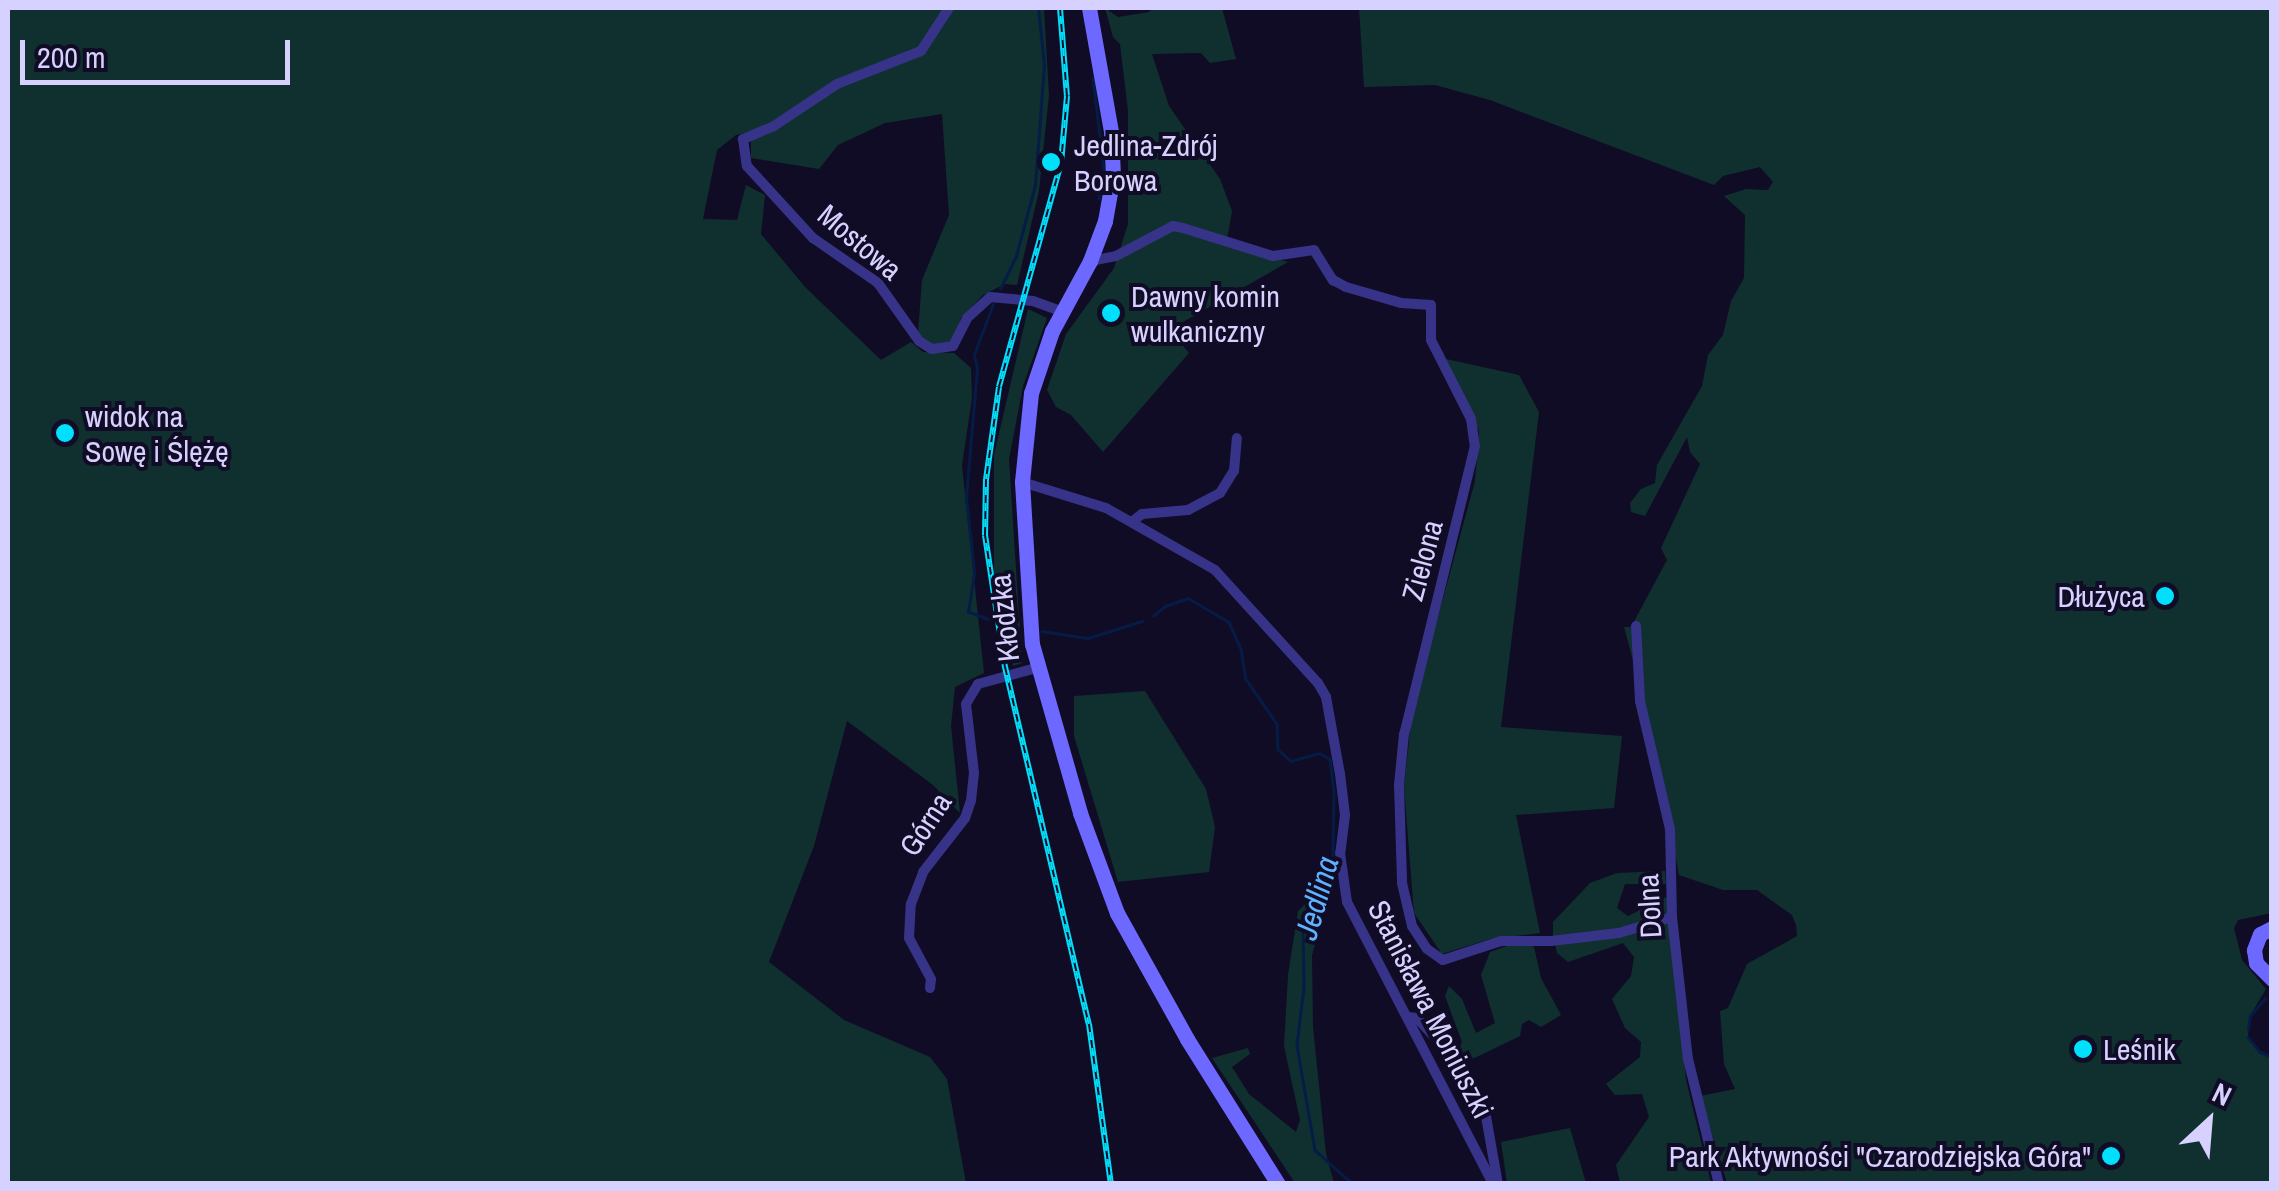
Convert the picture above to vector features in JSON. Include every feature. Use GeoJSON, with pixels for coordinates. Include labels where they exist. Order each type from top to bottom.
{"type":"FeatureCollection","features":[{"type":"Feature","properties":{"kind":"main road","name":"Kłodzka"},"geometry":{"type":"LineString","coordinates":[[1089,8],[1108,113],[1113,176],[1104,222],[1090,261],[1061,311],[1031,393],[1022,482],[1027,610],[1036,668],[1080,813],[1117,913],[1186,1039],[1278,1184]]}},
{"type":"Feature","properties":{"kind":"main road"},"geometry":{"type":"LineString","coordinates":[[2272,928],[2260,934],[2254,950],[2256,963],[2272,979]]}},
{"type":"Feature","properties":{"kind":"street","name":"Mostowa"},"geometry":{"type":"LineString","coordinates":[[949,8],[922,50],[837,84],[774,126],[743,139],[751,173],[813,238],[878,283],[920,341],[932,349],[953,346],[967,318],[990,297],[1034,302],[1061,311]]}},
{"type":"Feature","properties":{"kind":"street","name":"Zielona"},"geometry":{"type":"LineString","coordinates":[[1090,261],[1116,256],[1173,226],[1273,256],[1314,250],[1333,280],[1346,287],[1401,303],[1431,305],[1431,340],[1471,419],[1475,446],[1408,702],[1399,785],[1408,914],[1427,950],[1443,960],[1501,941],[1551,945],[1620,933],[1672,917]]}},
{"type":"Feature","properties":{"kind":"street"},"geometry":{"type":"LineString","coordinates":[[1133,521],[1142,514],[1188,510],[1220,493],[1234,471],[1237,438]]}},
{"type":"Feature","properties":{"kind":"street","name":"Stanisława Moniuszki"},"geometry":{"type":"LineString","coordinates":[[1022,482],[1052,488],[1133,521],[1230,581],[1318,683],[1326,697],[1340,774],[1344,815],[1342,885],[1496,1184]]}},
{"type":"Feature","properties":{"kind":"street","name":"Dolna"},"geometry":{"type":"LineString","coordinates":[[1636,626],[1640,700],[1670,829],[1672,917],[1688,1058],[1719,1184]]}},
{"type":"Feature","properties":{"kind":"street","name":"Górna"},"geometry":{"type":"LineString","coordinates":[[930,988],[932,979],[909,938],[911,904],[922,872],[966,818],[972,801],[974,773],[966,704],[978,684],[1036,668]]}},
{"type":"Feature","properties":{"kind":"street"},"geometry":{"type":"LineString","coordinates":[[1407,1017],[1416,1018],[1462,1067],[1484,1104],[1496,1184]]}},
{"type":"Feature","properties":{"kind":"green space"},"geometry":{"type":"Polygon","coordinates":[[[8,8],[1044,8],[1049,95],[1039,191],[1017,285],[1005,284],[983,295],[961,318],[952,342],[932,349],[918,333],[922,280],[949,215],[942,114],[885,123],[838,145],[819,169],[751,158],[751,132],[736,135],[717,150],[703,219],[737,220],[746,185],[765,195],[761,234],[805,287],[881,360],[911,342],[923,352],[954,353],[971,368],[972,398],[962,465],[984,673],[955,687],[951,726],[960,813],[933,785],[847,721],[814,846],[769,962],[844,1020],[930,1057],[947,1079],[966,1183],[8,1183],[8,8]]]}},
{"type":"Feature","properties":{"kind":"green space"},"geometry":{"type":"Polygon","coordinates":[[[1105,8],[1118,17],[1153,8],[1222,8],[1236,59],[1210,63],[1201,53],[1152,54],[1169,106],[1220,179],[1232,211],[1226,245],[1288,262],[1169,330],[1189,353],[1103,452],[1071,415],[1056,407],[1047,390],[1066,334],[1114,268],[1128,224],[1128,111],[1120,44],[1113,37],[1105,8]]]}},
{"type":"Feature","properties":{"kind":"green space"},"geometry":{"type":"Polygon","coordinates":[[[1359,8],[2271,8],[2272,913],[2238,920],[2234,928],[2242,960],[2266,989],[2251,1014],[2248,1035],[2256,1048],[2271,1056],[2271,1183],[1727,1183],[1700,1096],[1735,1089],[1724,1064],[1720,1011],[1728,1008],[1747,964],[1797,936],[1796,925],[1792,915],[1757,890],[1723,890],[1679,875],[1650,723],[1624,627],[1631,627],[1667,560],[1661,548],[1700,464],[1690,452],[1687,437],[1645,516],[1631,512],[1630,503],[1641,489],[1655,483],[1657,465],[1702,386],[1708,355],[1723,335],[1731,301],[1744,278],[1745,215],[1724,196],[1746,189],[1768,190],[1773,182],[1760,167],[1723,176],[1714,185],[1490,100],[1435,85],[1364,87],[1359,8]]]}},
{"type":"Feature","properties":{"kind":"green space"},"geometry":{"type":"Polygon","coordinates":[[[1028,309],[1047,318],[1023,386],[1009,459],[1022,663],[1013,666],[994,578],[994,455],[1028,309]]]}},
{"type":"Feature","properties":{"kind":"green space"},"geometry":{"type":"Polygon","coordinates":[[[1446,359],[1519,375],[1539,412],[1501,727],[1622,736],[1614,808],[1516,815],[1540,933],[1490,939],[1442,954],[1414,913],[1404,787],[1412,713],[1475,481],[1479,431],[1446,359]]]}},
{"type":"Feature","properties":{"kind":"green space"},"geometry":{"type":"Polygon","coordinates":[[[1145,691],[1206,789],[1215,827],[1209,872],[1118,882],[1074,736],[1074,696],[1145,691]]]}},
{"type":"Feature","properties":{"kind":"green space"},"geometry":{"type":"Polygon","coordinates":[[[1665,871],[1666,884],[1625,884],[1617,908],[1628,916],[1666,897],[1671,907],[1686,1080],[1711,1183],[1620,1183],[1616,1165],[1649,1117],[1642,1094],[1615,1095],[1606,1084],[1640,1057],[1641,1042],[1625,1028],[1612,999],[1631,976],[1634,957],[1623,943],[1568,962],[1557,953],[1553,935],[1553,922],[1590,883],[1617,873],[1665,871]]]}},
{"type":"Feature","properties":{"kind":"green space"},"geometry":{"type":"Polygon","coordinates":[[[1312,897],[1328,898],[1312,955],[1313,1027],[1326,1154],[1334,1183],[1295,1183],[1212,1058],[1248,1048],[1250,1054],[1232,1067],[1249,1094],[1296,1132],[1300,1120],[1284,1046],[1288,975],[1298,911],[1312,897]]]}},
{"type":"Feature","properties":{"kind":"green space"},"geometry":{"type":"Polygon","coordinates":[[[1521,941],[1534,947],[1541,978],[1561,1015],[1541,1027],[1529,1020],[1522,1024],[1520,1036],[1464,1063],[1457,1054],[1462,1042],[1445,996],[1449,986],[1462,999],[1476,1033],[1495,1023],[1481,975],[1490,952],[1521,941]]]}},
{"type":"Feature","properties":{"kind":"green space"},"geometry":{"type":"Polygon","coordinates":[[[1570,1128],[1586,1183],[1507,1183],[1501,1142],[1570,1128]]]}},
{"type":"Feature","properties":{"kind":"waterway","name":"Jedlina"},"geometry":{"type":"LineString","coordinates":[[1000,289],[1016,256],[1035,185],[1044,65],[1038,8]]}},
{"type":"Feature","properties":{"kind":"waterway"},"geometry":{"type":"LineString","coordinates":[[1093,78],[1104,170],[1099,199]]}},
{"type":"Feature","properties":{"kind":"waterway","name":"Jedlina"},"geometry":{"type":"LineString","coordinates":[[990,620],[968,612],[974,573],[966,497],[977,369],[974,355],[993,304]]}},
{"type":"Feature","properties":{"kind":"waterway","name":"Jedlina"},"geometry":{"type":"LineString","coordinates":[[1153,616],[1165,606],[1188,598],[1229,622],[1241,649],[1246,679],[1277,724],[1278,749],[1291,761],[1319,753],[1330,759],[1333,855],[1319,874],[1312,896],[1316,910],[1303,930],[1304,987],[1297,1045],[1315,1150],[1353,1184]]}},
{"type":"Feature","properties":{"kind":"waterway","name":"Jedlina"},"geometry":{"type":"LineString","coordinates":[[1042,631],[1088,638],[1142,621]]}},
{"type":"Feature","properties":{"kind":"waterway"},"geometry":{"type":"LineString","coordinates":[[2248,1030],[2250,1016],[2265,998]]}},
{"type":"Feature","properties":{"kind":"waterway"},"geometry":{"type":"LineString","coordinates":[[2248,1037],[2260,1052],[2272,1057]]}},
{"type":"Feature","properties":{"kind":"railway"},"geometry":{"type":"LineString","coordinates":[[1060,8],[1067,96],[1061,163],[999,387],[986,479],[985,535],[1005,667],[1089,1024],[1111,1184]]}},
{"type":"Feature","properties":{"kind":"place","name":"Jedlina-Zdrój Borowa"},"geometry":{"type":"Point","coordinates":[1051,162]}},
{"type":"Feature","properties":{"kind":"place","name":"Dawny komin wulkaniczny"},"geometry":{"type":"Point","coordinates":[1111,313]}},
{"type":"Feature","properties":{"kind":"place","name":"widok na Sowę i Ślężę"},"geometry":{"type":"Point","coordinates":[65,433]}},
{"type":"Feature","properties":{"kind":"place","name":"Dłużyca"},"geometry":{"type":"Point","coordinates":[2165,596]}},
{"type":"Feature","properties":{"kind":"place","name":"Leśnik"},"geometry":{"type":"Point","coordinates":[2083,1049]}},
{"type":"Feature","properties":{"kind":"place","name":"Park Aktywności \"Czarodziejska Góra\""},"geometry":{"type":"Point","coordinates":[2111,1156]}}]}
